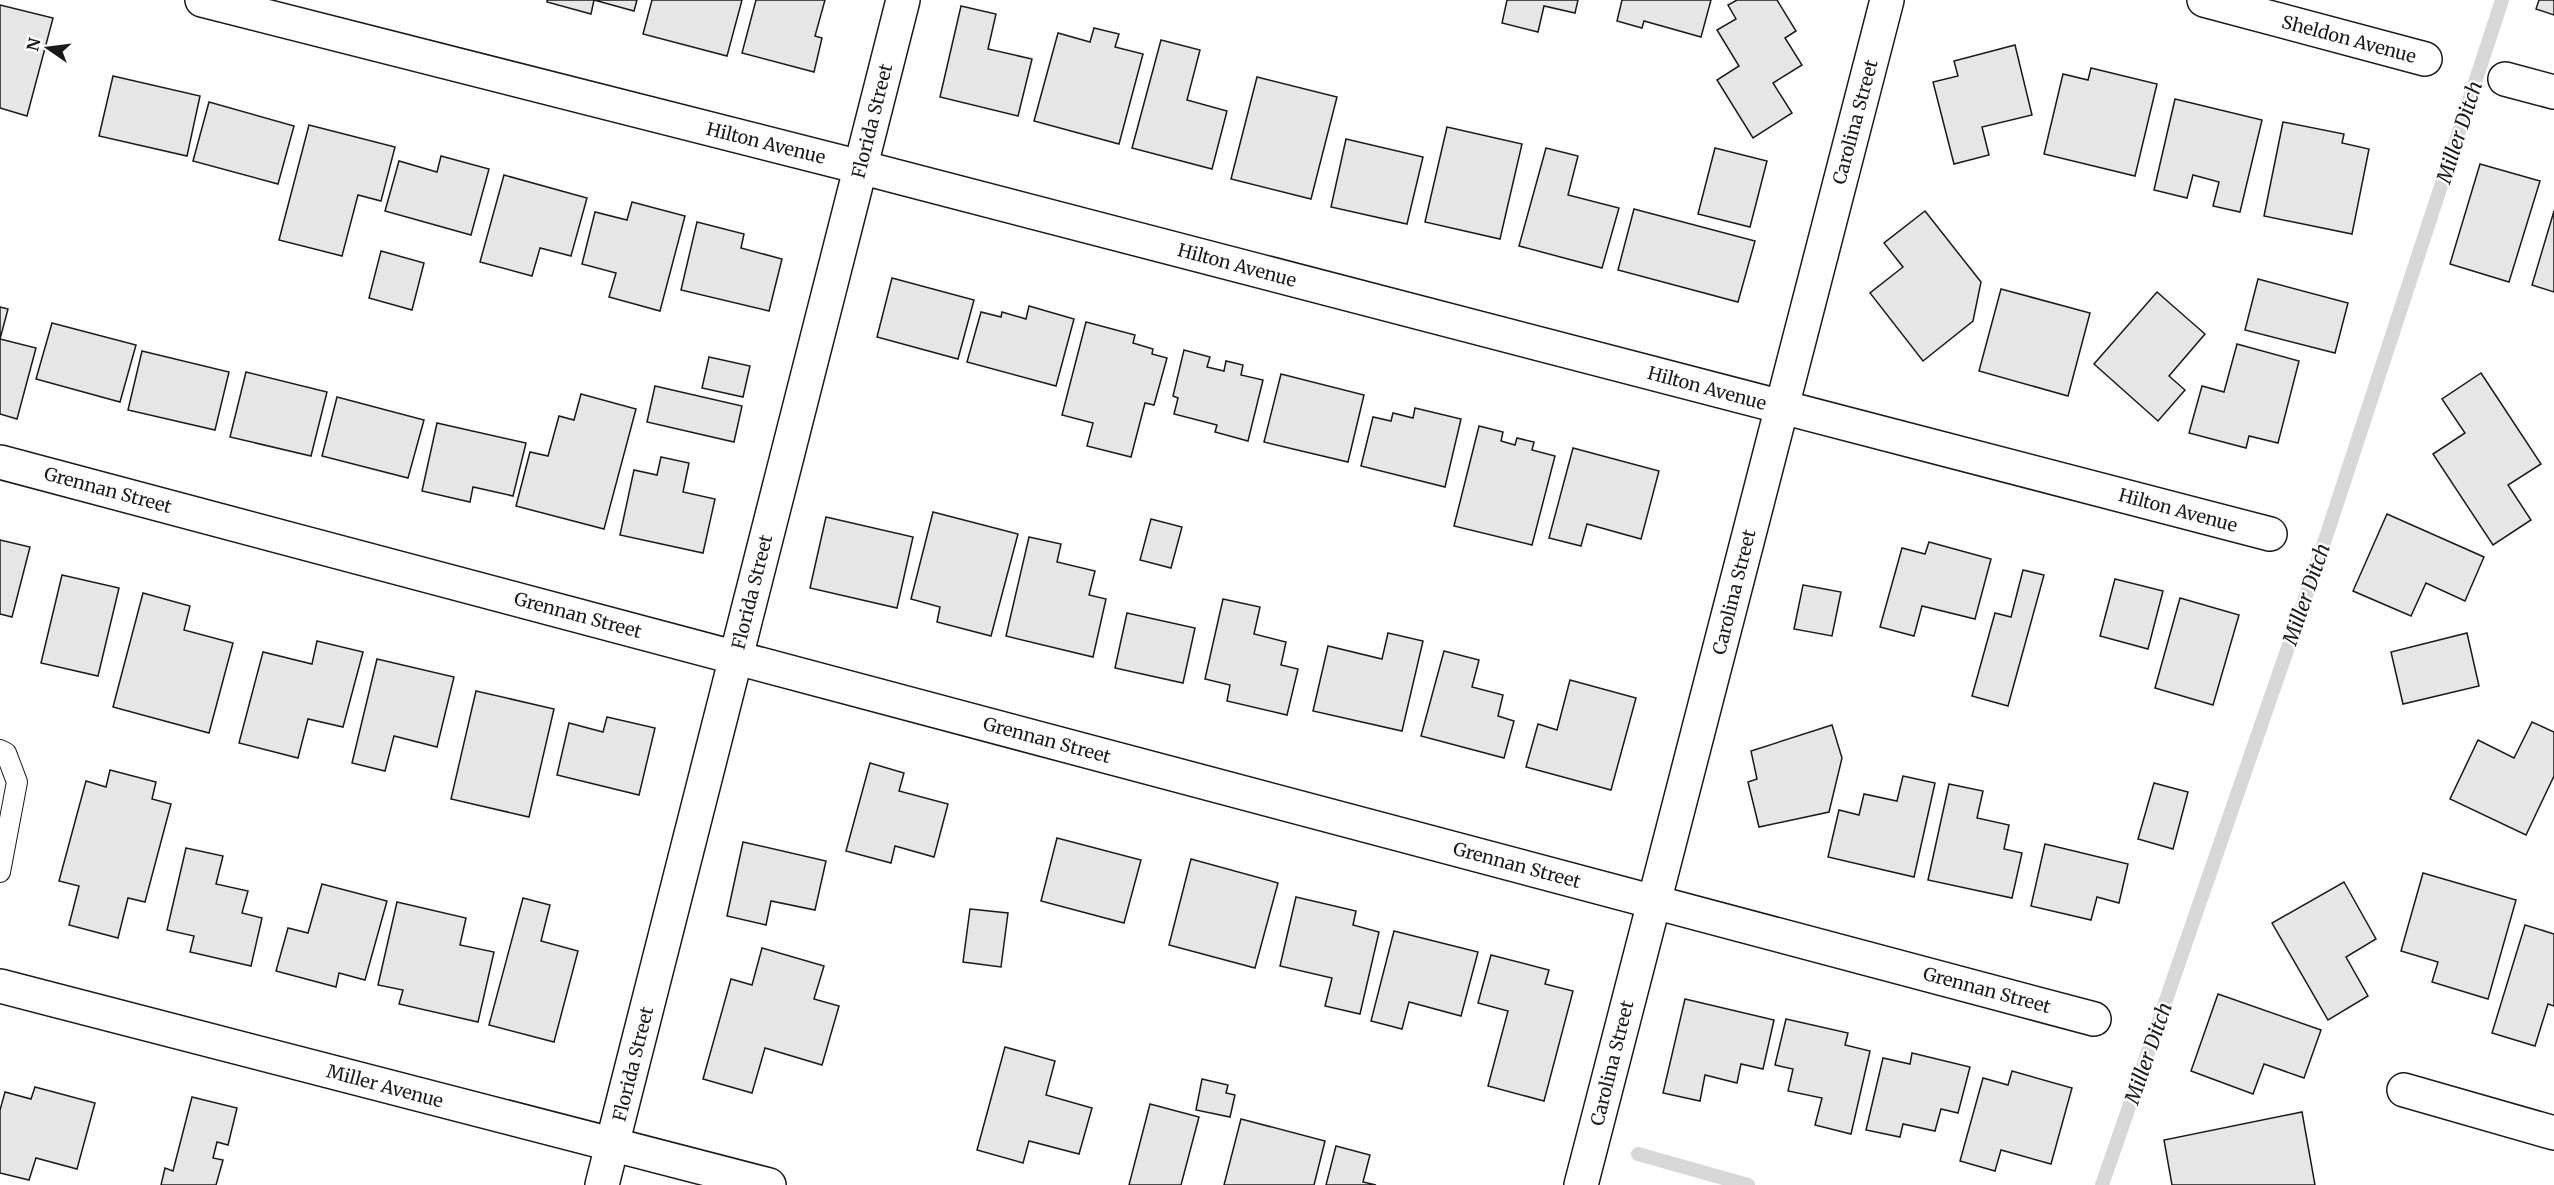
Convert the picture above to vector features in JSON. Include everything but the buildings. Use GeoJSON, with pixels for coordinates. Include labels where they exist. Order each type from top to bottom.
{"type":"FeatureCollection","features":[{"type":"Feature","properties":{"kind":"street","name":"Hilton Avenue"},"geometry":{"type":"LineString","coordinates":[[202,0],[860,167],[2270,534]]}},
{"type":"Feature","properties":{"kind":"street","name":"Florida Street"},"geometry":{"type":"LineString","coordinates":[[602,1185],[903,0]]}},
{"type":"Feature","properties":{"kind":"street","name":"Carolina Street"},"geometry":{"type":"LineString","coordinates":[[1581,1185],[1887,0]]}},
{"type":"Feature","properties":{"kind":"street","name":"Sheldon Avenue"},"geometry":{"type":"LineString","coordinates":[[2204,0],[2425,59]]}},
{"type":"Feature","properties":{"kind":"street"},"geometry":{"type":"LineString","coordinates":[[2505,79],[2554,92]]}},
{"type":"Feature","properties":{"kind":"street","name":"Grennan Street"},"geometry":{"type":"LineString","coordinates":[[0,462],[2094,1019]]}},
{"type":"Feature","properties":{"kind":"street","name":"Miller Avenue"},"geometry":{"type":"LineString","coordinates":[[0,987],[769,1185]]}},
{"type":"Feature","properties":{"kind":"street"},"geometry":{"type":"LineString","coordinates":[[2404,1089],[2554,1133]]}},
{"type":"Feature","properties":{"kind":"lane"},"geometry":{"type":"LineString","coordinates":[[0,750],[6,753],[17,782],[0,872]]}},
{"type":"Feature","properties":{"kind":"waterway","name":"Miller Ditch"},"geometry":{"type":"LineString","coordinates":[[2102,1185],[2322,549],[2502,0]]}},
{"type":"Feature","properties":{"kind":"waterway","name":"Miller Ditch"},"geometry":{"type":"LineString","coordinates":[[1638,1154],[1748,1185]]}}]}
